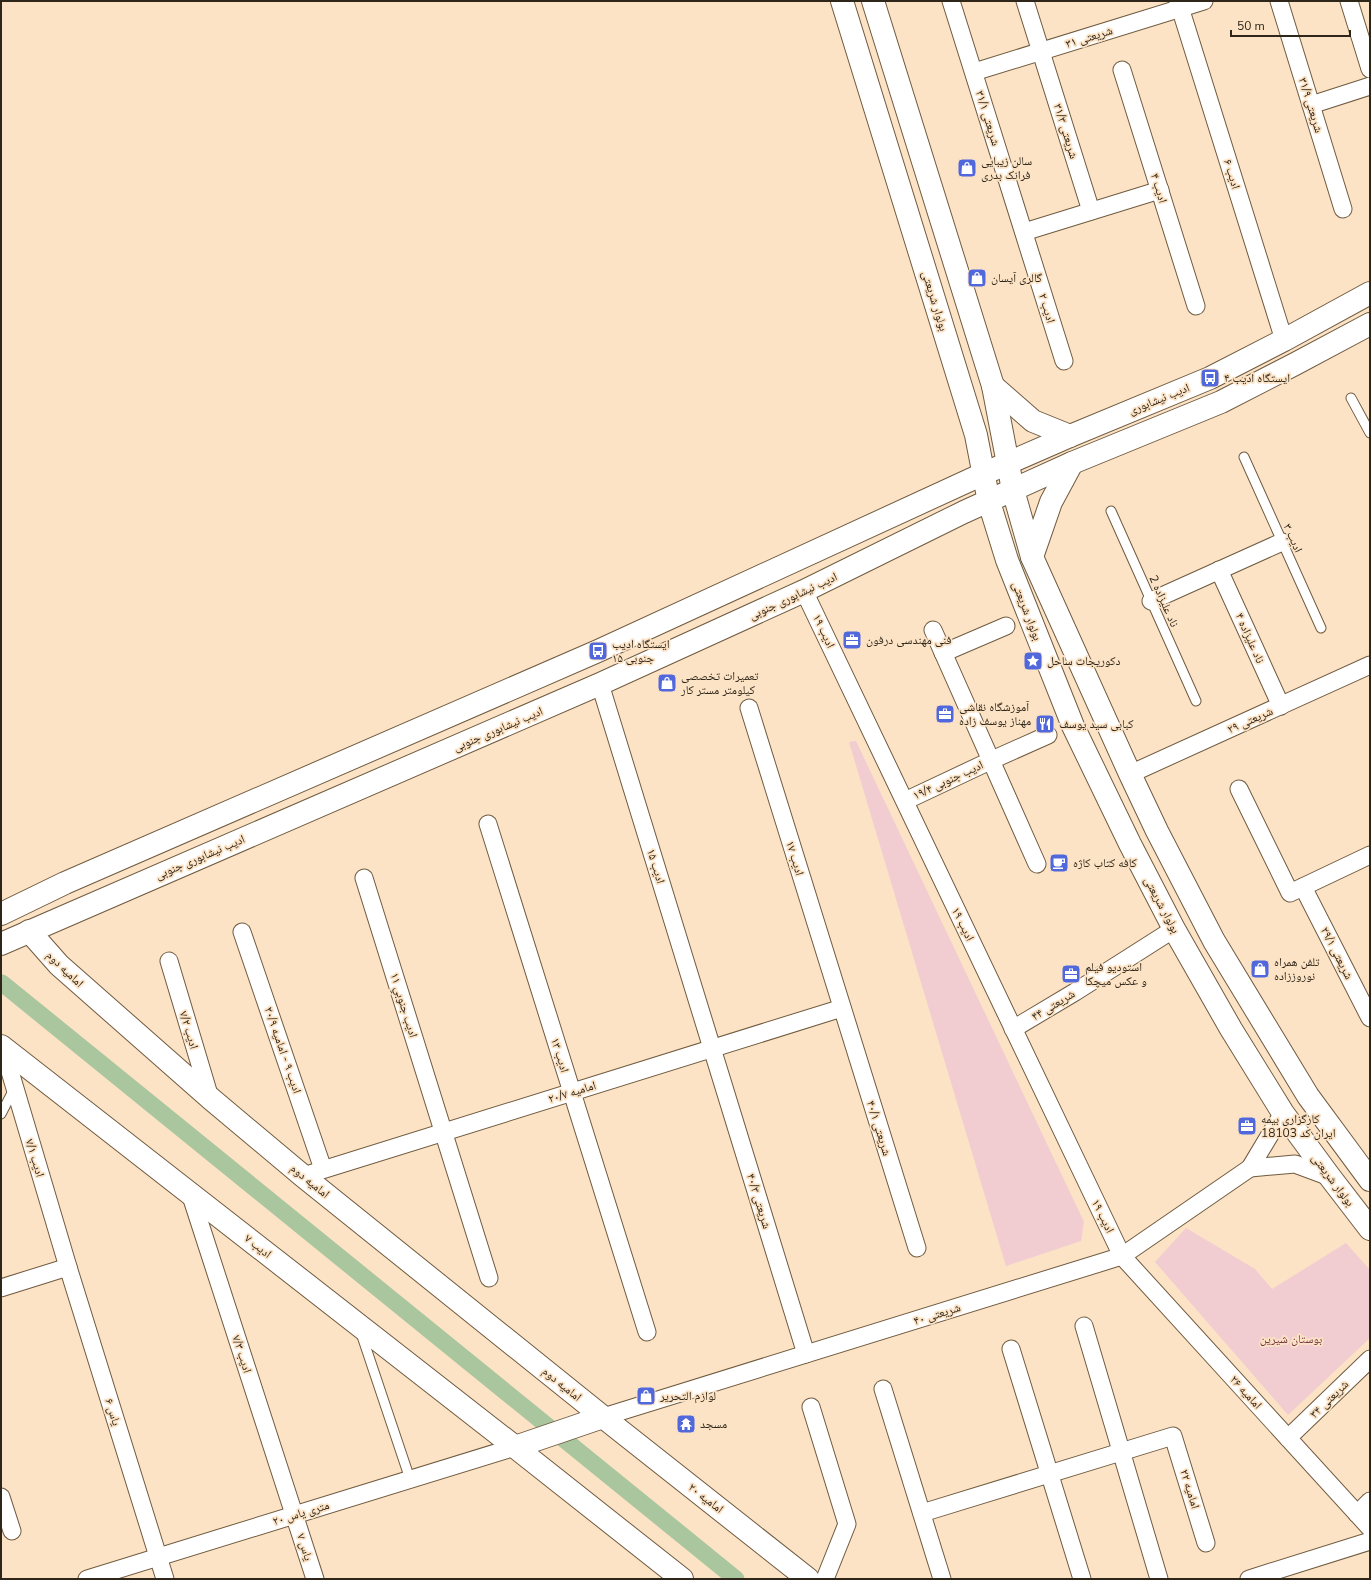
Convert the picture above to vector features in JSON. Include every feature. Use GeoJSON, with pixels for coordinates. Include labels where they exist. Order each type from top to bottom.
{"type":"FeatureCollection","features":[{"type":"Feature","properties":{"kind":"main road","name":"بولوار شریعتی"},"geometry":{"type":"LineString","coordinates":[[842,1],[976,435],[989,502],[1007,560],[1073,726],[1130,844],[1174,929],[1231,1028],[1284,1113],[1370,1229]]}},
{"type":"Feature","properties":{"kind":"main road"},"geometry":{"type":"LineString","coordinates":[[873,1],[993,386],[1007,464],[1032,557],[1157,831],[1214,941],[1308,1096],[1370,1180]]}},
{"type":"Feature","properties":{"kind":"main road","name":"ادیب نیشابوری"},"geometry":{"type":"LineString","coordinates":[[983,474],[1210,378],[1370,293]]}},
{"type":"Feature","properties":{"kind":"main road"},"geometry":{"type":"LineString","coordinates":[[1013,490],[1221,402],[1370,324]]}},
{"type":"Feature","properties":{"kind":"main road"},"geometry":{"type":"LineString","coordinates":[[993,386],[1033,421],[1070,436]]}},
{"type":"Feature","properties":{"kind":"main road"},"geometry":{"type":"LineString","coordinates":[[1032,557],[1051,502],[1072,464]]}},
{"type":"Feature","properties":{"kind":"main road"},"geometry":{"type":"LineString","coordinates":[[1,914],[65,883],[598,651],[983,474]]}},
{"type":"Feature","properties":{"kind":"main road","name":"ادیب نیشابوری جنوبی"},"geometry":{"type":"LineString","coordinates":[[1,944],[600,684],[804,591],[964,512],[1013,490]]}},
{"type":"Feature","properties":{"kind":"main road","name":"امامیه دوم"},"geometry":{"type":"LineString","coordinates":[[29,931],[59,966],[210,1098],[303,1176],[603,1418]]}},
{"type":"Feature","properties":{"kind":"main road","name":"ادیب ۷"},"geometry":{"type":"LineString","coordinates":[[2,1047],[515,1447]]}},
{"type":"Feature","properties":{"kind":"main road"},"geometry":{"type":"LineString","coordinates":[[515,1447],[603,1418]]}},
{"type":"Feature","properties":{"kind":"main road","name":"امامیه ۲۰"},"geometry":{"type":"LineString","coordinates":[[603,1418],[808,1579]]}},
{"type":"Feature","properties":{"kind":"main road"},"geometry":{"type":"LineString","coordinates":[[515,1447],[682,1579]]}},
{"type":"Feature","properties":{"kind":"street","name":"شریعتی ۳۱/۱"},"geometry":{"type":"LineString","coordinates":[[951,1],[1024,232]]}},
{"type":"Feature","properties":{"kind":"street","name":"شریعتی ۳۱/۳"},"geometry":{"type":"LineString","coordinates":[[1025,1],[1091,211]]}},
{"type":"Feature","properties":{"kind":"street","name":"شریعتی ۳۱"},"geometry":{"type":"LineString","coordinates":[[974,72],[1179,5],[1204,1]]}},
{"type":"Feature","properties":{"kind":"street","name":"شریعتی ۳۱/۹"},"geometry":{"type":"LineString","coordinates":[[1279,1],[1343,209]]}},
{"type":"Feature","properties":{"kind":"street"},"geometry":{"type":"LineString","coordinates":[[1349,1],[1370,69]]}},
{"type":"Feature","properties":{"kind":"street","name":"ادیب ۶"},"geometry":{"type":"LineString","coordinates":[[1179,5],[1284,340]]}},
{"type":"Feature","properties":{"kind":"street","name":"ادیب ۴"},"geometry":{"type":"LineString","coordinates":[[1122,70],[1196,306]]}},
{"type":"Feature","properties":{"kind":"street"},"geometry":{"type":"LineString","coordinates":[[1311,105],[1370,86]]}},
{"type":"Feature","properties":{"kind":"street"},"geometry":{"type":"LineString","coordinates":[[1024,232],[1160,190]]}},
{"type":"Feature","properties":{"kind":"street","name":"ادیب ۲"},"geometry":{"type":"LineString","coordinates":[[1024,232],[1064,361]]}},
{"type":"Feature","properties":{"kind":"street"},"geometry":{"type":"LineString","coordinates":[[1151,601],[1282,542]]}},
{"type":"Feature","properties":{"kind":"street","name":"ناد علیزاده ۴"},"geometry":{"type":"LineString","coordinates":[[1219,570],[1281,706]]}},
{"type":"Feature","properties":{"kind":"street","name":"ادیب ۱۹"},"geometry":{"type":"LineString","coordinates":[[804,591],[1122,1256]]}},
{"type":"Feature","properties":{"kind":"street"},"geometry":{"type":"LineString","coordinates":[[943,653],[1006,626]]}},
{"type":"Feature","properties":{"kind":"street"},"geometry":{"type":"LineString","coordinates":[[934,630],[1037,864]]}},
{"type":"Feature","properties":{"kind":"street","name":"شریعتی ۲۹"},"geometry":{"type":"LineString","coordinates":[[1130,774],[1370,665]]}},
{"type":"Feature","properties":{"kind":"street","name":"ادیب ۱۵"},"geometry":{"type":"LineString","coordinates":[[600,684],[711,1048]]}},
{"type":"Feature","properties":{"kind":"street","name":"ادیب ۱۷"},"geometry":{"type":"LineString","coordinates":[[749,708],[842,1008]]}},
{"type":"Feature","properties":{"kind":"street","name":"ادیب جنوبی ۱۹/۴"},"geometry":{"type":"LineString","coordinates":[[905,801],[1048,735]]}},
{"type":"Feature","properties":{"kind":"street","name":"شریعتی ۲۹/۱"},"geometry":{"type":"LineString","coordinates":[[1239,790],[1370,1018]]}},
{"type":"Feature","properties":{"kind":"street","name":"ادیب ۱۳"},"geometry":{"type":"LineString","coordinates":[[488,824],[647,1332]]}},
{"type":"Feature","properties":{"kind":"street"},"geometry":{"type":"LineString","coordinates":[[1297,890],[1370,855]]}},
{"type":"Feature","properties":{"kind":"street","name":"ادیب جنوبي ١١"},"geometry":{"type":"LineString","coordinates":[[364,878],[489,1278]]}},
{"type":"Feature","properties":{"kind":"street","name":"شریعتی ۴۴"},"geometry":{"type":"LineString","coordinates":[[1013,1029],[1075,992],[1174,929]]}},
{"type":"Feature","properties":{"kind":"street","name":"ادیب ۹ - امامیه ۲۰/۹"},"geometry":{"type":"LineString","coordinates":[[242,932],[323,1169]]}},
{"type":"Feature","properties":{"kind":"street","name":"ادیب ۷/۲"},"geometry":{"type":"LineString","coordinates":[[169,961],[210,1098]]}},
{"type":"Feature","properties":{"kind":"street","name":"امامیه ۲۰/۷"},"geometry":{"type":"LineString","coordinates":[[303,1176],[842,1008]]}},
{"type":"Feature","properties":{"kind":"street","name":"شریعتی ۴۰/۱"},"geometry":{"type":"LineString","coordinates":[[842,1008],[917,1248]]}},
{"type":"Feature","properties":{"kind":"street","name":"ادیب ۷/۱"},"geometry":{"type":"LineString","coordinates":[[2,1047],[68,1267]]}},
{"type":"Feature","properties":{"kind":"street","name":"شریعتی ۴۰/۳"},"geometry":{"type":"LineString","coordinates":[[711,1048],[806,1354]]}},
{"type":"Feature","properties":{"kind":"street","name":"شریعتی ۴۰"},"geometry":{"type":"LineString","coordinates":[[603,1418],[1122,1256],[1250,1168],[1284,1113]]}},
{"type":"Feature","properties":{"kind":"street","name":"شریعتی ۴۰"},"geometry":{"type":"LineString","coordinates":[[1250,1168],[1295,1164],[1330,1177]]}},
{"type":"Feature","properties":{"kind":"street","name":"ادیب ۷/۳"},"geometry":{"type":"LineString","coordinates":[[190,1193],[295,1515]]}},
{"type":"Feature","properties":{"kind":"street","name":"امامیه ۲۶"},"geometry":{"type":"LineString","coordinates":[[1122,1256],[1370,1528]]}},
{"type":"Feature","properties":{"kind":"street"},"geometry":{"type":"LineString","coordinates":[[1,1288],[68,1267]]}},
{"type":"Feature","properties":{"kind":"street","name":"یاس ۶"},"geometry":{"type":"LineString","coordinates":[[68,1267],[165,1579]]}},
{"type":"Feature","properties":{"kind":"street"},"geometry":{"type":"LineString","coordinates":[[1084,1326],[1159,1579]]}},
{"type":"Feature","properties":{"kind":"street"},"geometry":{"type":"LineString","coordinates":[[1011,1350],[1082,1579]]}},
{"type":"Feature","properties":{"kind":"street","name":"شریعتی ۳۴"},"geometry":{"type":"LineString","coordinates":[[1288,1438],[1370,1359]]}},
{"type":"Feature","properties":{"kind":"street"},"geometry":{"type":"LineString","coordinates":[[883,1389],[942,1579]]}},
{"type":"Feature","properties":{"kind":"street"},"geometry":{"type":"LineString","coordinates":[[811,1407],[847,1524],[825,1579]]}},
{"type":"Feature","properties":{"kind":"street","name":"امامیه ۲۲"},"geometry":{"type":"LineString","coordinates":[[1121,1452],[1173,1436],[1206,1543]]}},
{"type":"Feature","properties":{"kind":"street","name":"۲۰ متری یاس"},"geometry":{"type":"LineString","coordinates":[[87,1579],[515,1447]]}},
{"type":"Feature","properties":{"kind":"street"},"geometry":{"type":"LineString","coordinates":[[922,1514],[1121,1452]]}},
{"type":"Feature","properties":{"kind":"street"},"geometry":{"type":"LineString","coordinates":[[1,1497],[12,1531]]}},
{"type":"Feature","properties":{"kind":"street"},"geometry":{"type":"LineString","coordinates":[[1357,1514],[1370,1501]]}},
{"type":"Feature","properties":{"kind":"street","name":"یاس ۷"},"geometry":{"type":"LineString","coordinates":[[295,1515],[315,1579]]}},
{"type":"Feature","properties":{"kind":"street"},"geometry":{"type":"LineString","coordinates":[[1249,1579],[1370,1541]]}},
{"type":"Feature","properties":{"kind":"lane"},"geometry":{"type":"LineString","coordinates":[[1351,398],[1370,433]]}},
{"type":"Feature","properties":{"kind":"lane","name":"ادیب ۳"},"geometry":{"type":"LineString","coordinates":[[1244,457],[1321,628]]}},
{"type":"Feature","properties":{"kind":"lane","name":"ناد علیزاده 2"},"geometry":{"type":"LineString","coordinates":[[1111,512],[1196,701]]}},
{"type":"Feature","properties":{"kind":"lane"},"geometry":{"type":"LineString","coordinates":[[1,1114],[3,1104],[14,1089]]}},
{"type":"Feature","properties":{"kind":"lane"},"geometry":{"type":"LineString","coordinates":[[358,1324],[410,1479]]}},
{"type":"Feature","properties":{"kind":"green space"},"geometry":{"type":"Polygon","coordinates":[[[856,741],[1084,1222],[1081,1241],[1006,1266],[849,742],[856,741]]]}},
{"type":"Feature","properties":{"kind":"green space","name":"بوستان شیرین"},"geometry":{"type":"Polygon","coordinates":[[[1186,1228],[1255,1269],[1272,1289],[1346,1243],[1370,1270],[1370,1338],[1288,1415],[1155,1262],[1186,1228]]]}},
{"type":"Feature","properties":{"kind":"waterway"},"geometry":{"type":"LineString","coordinates":[[2,983],[736,1579]]}},
{"type":"Feature","properties":{"kind":"place","name":"سالن زیبایی فرانک بدری"},"geometry":{"type":"Point","coordinates":[967,168]}},
{"type":"Feature","properties":{"kind":"place","name":"گالری آيسان"},"geometry":{"type":"Point","coordinates":[977,278]}},
{"type":"Feature","properties":{"kind":"place","name":"ایستگاه ادیب ۴"},"geometry":{"type":"Point","coordinates":[1210,378]}},
{"type":"Feature","properties":{"kind":"place","name":"فنی مهندسی درفون"},"geometry":{"type":"Point","coordinates":[852,640]}},
{"type":"Feature","properties":{"kind":"place","name":"ایستگاه ادیب جنوبی ۱۵"},"geometry":{"type":"Point","coordinates":[598,651]}},
{"type":"Feature","properties":{"kind":"place","name":"دکوریجات ساحل"},"geometry":{"type":"Point","coordinates":[1033,661]}},
{"type":"Feature","properties":{"kind":"place","name":"تعمیرات تخصصی کیلومتر مستر کار"},"geometry":{"type":"Point","coordinates":[667,683]}},
{"type":"Feature","properties":{"kind":"place","name":"آموزشگاه نقاشی مهناز یوسف زاده"},"geometry":{"type":"Point","coordinates":[945,714]}},
{"type":"Feature","properties":{"kind":"place","name":"کبابی سید یوسف"},"geometry":{"type":"Point","coordinates":[1045,724]}},
{"type":"Feature","properties":{"kind":"place","name":"کافه کتاب کاژه"},"geometry":{"type":"Point","coordinates":[1059,863]}},
{"type":"Feature","properties":{"kind":"place","name":"تلفن همراه نوروززاده"},"geometry":{"type":"Point","coordinates":[1260,969]}},
{"type":"Feature","properties":{"kind":"place","name":"استودیو فیلم و عکس میچکا"},"geometry":{"type":"Point","coordinates":[1071,974]}},
{"type":"Feature","properties":{"kind":"place","name":"کارگزاری بیمه ایران کد 18103"},"geometry":{"type":"Point","coordinates":[1247,1126]}},
{"type":"Feature","properties":{"kind":"place","name":"لوازم التحریر"},"geometry":{"type":"Point","coordinates":[646,1396]}},
{"type":"Feature","properties":{"kind":"place","name":"مسجد"},"geometry":{"type":"Point","coordinates":[686,1424]}}]}
